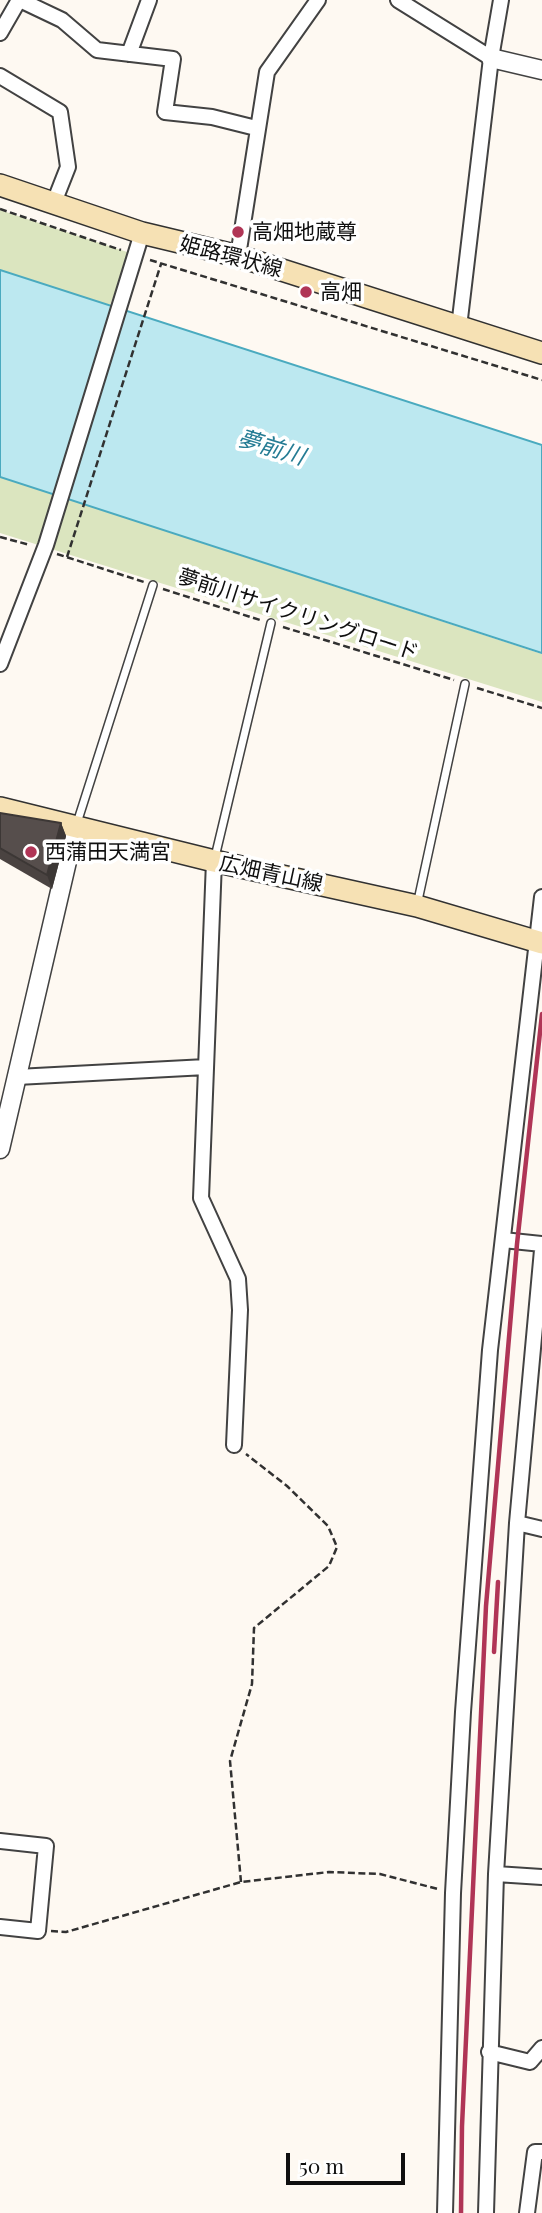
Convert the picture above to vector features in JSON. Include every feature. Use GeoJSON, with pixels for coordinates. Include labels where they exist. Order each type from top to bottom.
{"type":"FeatureCollection","features":[{"type":"Feature","properties":{"kind":"main road","name":"姫路環状線"},"geometry":{"type":"LineString","coordinates":[[0,185],[142,233],[238,256],[542,353]]}},
{"type":"Feature","properties":{"kind":"main road","name":"広畑青山線"},"geometry":{"type":"LineString","coordinates":[[0,808],[214,861],[417,906],[539,942]]}},
{"type":"Feature","properties":{"kind":"street"},"geometry":{"type":"LineString","coordinates":[[0,33],[19,0],[62,20],[97,50],[173,59],[165,112],[212,117],[256,128]]}},
{"type":"Feature","properties":{"kind":"street"},"geometry":{"type":"LineString","coordinates":[[129,54],[149,0]]}},
{"type":"Feature","properties":{"kind":"street"},"geometry":{"type":"LineString","coordinates":[[238,256],[256,128],[267,72],[318,0]]}},
{"type":"Feature","properties":{"kind":"street"},"geometry":{"type":"LineString","coordinates":[[398,0],[491,58],[542,70]]}},
{"type":"Feature","properties":{"kind":"street"},"geometry":{"type":"LineString","coordinates":[[459,327],[491,58],[501,0]]}},
{"type":"Feature","properties":{"kind":"street"},"geometry":{"type":"LineString","coordinates":[[0,76],[60,112],[68,167],[53,205]]}},
{"type":"Feature","properties":{"kind":"street"},"geometry":{"type":"LineString","coordinates":[[0,664],[45,547],[142,233]]}},
{"type":"Feature","properties":{"kind":"street"},"geometry":{"type":"LineString","coordinates":[[0,1149],[6,1102],[17,1077],[75,827]]}},
{"type":"Feature","properties":{"kind":"street"},"geometry":{"type":"LineString","coordinates":[[214,861],[201,1198],[238,1279],[240,1310],[234,1445]]}},
{"type":"Feature","properties":{"kind":"street"},"geometry":{"type":"LineString","coordinates":[[445,2213],[453,1893],[490,1350],[539,942],[542,897]]}},
{"type":"Feature","properties":{"kind":"street"},"geometry":{"type":"LineString","coordinates":[[17,1077],[206,1067]]}},
{"type":"Feature","properties":{"kind":"street"},"geometry":{"type":"LineString","coordinates":[[503,1240],[542,1244]]}},
{"type":"Feature","properties":{"kind":"street"},"geometry":{"type":"LineString","coordinates":[[486,2213],[496,1874],[517,1523],[536,1379],[542,1250]]}},
{"type":"Feature","properties":{"kind":"street"},"geometry":{"type":"LineString","coordinates":[[517,1523],[542,1529]]}},
{"type":"Feature","properties":{"kind":"street"},"geometry":{"type":"LineString","coordinates":[[0,1840],[46,1846],[38,1931],[0,1927]]}},
{"type":"Feature","properties":{"kind":"street"},"geometry":{"type":"LineString","coordinates":[[496,1874],[542,1877]]}},
{"type":"Feature","properties":{"kind":"street"},"geometry":{"type":"LineString","coordinates":[[489,2052],[530,2062],[542,2048]]}},
{"type":"Feature","properties":{"kind":"street"},"geometry":{"type":"LineString","coordinates":[[527,2213],[535,2152],[542,2152]]}},
{"type":"Feature","properties":{"kind":"lane"},"geometry":{"type":"LineString","coordinates":[[75,827],[153,585]]}},
{"type":"Feature","properties":{"kind":"lane"},"geometry":{"type":"LineString","coordinates":[[214,861],[271,623]]}},
{"type":"Feature","properties":{"kind":"lane"},"geometry":{"type":"LineString","coordinates":[[417,906],[465,684]]}},
{"type":"Feature","properties":{"kind":"path"},"geometry":{"type":"LineString","coordinates":[[0,209],[134,257],[542,380]]}},
{"type":"Feature","properties":{"kind":"path"},"geometry":{"type":"LineString","coordinates":[[67,557],[161,264]]}},
{"type":"Feature","properties":{"kind":"path","name":"夢前川サイクリングロード"},"geometry":{"type":"LineString","coordinates":[[0,537],[45,547],[67,557],[153,585],[542,708]]}},
{"type":"Feature","properties":{"kind":"path"},"geometry":{"type":"LineString","coordinates":[[234,1445],[287,1486],[320,1518],[328,1526],[337,1546],[329,1566],[254,1628],[252,1685],[230,1761],[242,1882]]}},
{"type":"Feature","properties":{"kind":"path"},"geometry":{"type":"LineString","coordinates":[[38,1931],[66,1932],[242,1882],[329,1872],[368,1873],[453,1893]]}},
{"type":"Feature","properties":{"kind":"green space"},"geometry":{"type":"Polygon","coordinates":[[[0,210],[130,253],[110,305],[0,271],[0,210]]]}},
{"type":"Feature","properties":{"kind":"green space"},"geometry":{"type":"Polygon","coordinates":[[[0,477],[542,654],[542,702],[0,533],[0,477]]]}},
{"type":"Feature","properties":{"kind":"water","name":"夢前川"},"geometry":{"type":"Polygon","coordinates":[[[0,270],[542,445],[542,653],[0,477],[0,270]]]}},
{"type":"Feature","properties":{"kind":"building","name":"西蒲田天満宮"},"geometry":{"type":"Polygon","coordinates":[[[0,813],[61,823],[47,875],[0,848],[0,813]]]}},
{"type":"Feature","properties":{"kind":"railway"},"geometry":{"type":"LineString","coordinates":[[461,2213],[462,2126],[486,1606],[517,1244],[542,1014]]}},
{"type":"Feature","properties":{"kind":"railway"},"geometry":{"type":"LineString","coordinates":[[494,1652],[498,1582]]}},
{"type":"Feature","properties":{"kind":"place","name":"高畑地蔵尊"},"geometry":{"type":"Point","coordinates":[238,232]}},
{"type":"Feature","properties":{"kind":"place","name":"高畑"},"geometry":{"type":"Point","coordinates":[306,292]}},
{"type":"Feature","properties":{"kind":"place","name":"西蒲田天満宮"},"geometry":{"type":"Point","coordinates":[31,852]}}]}
